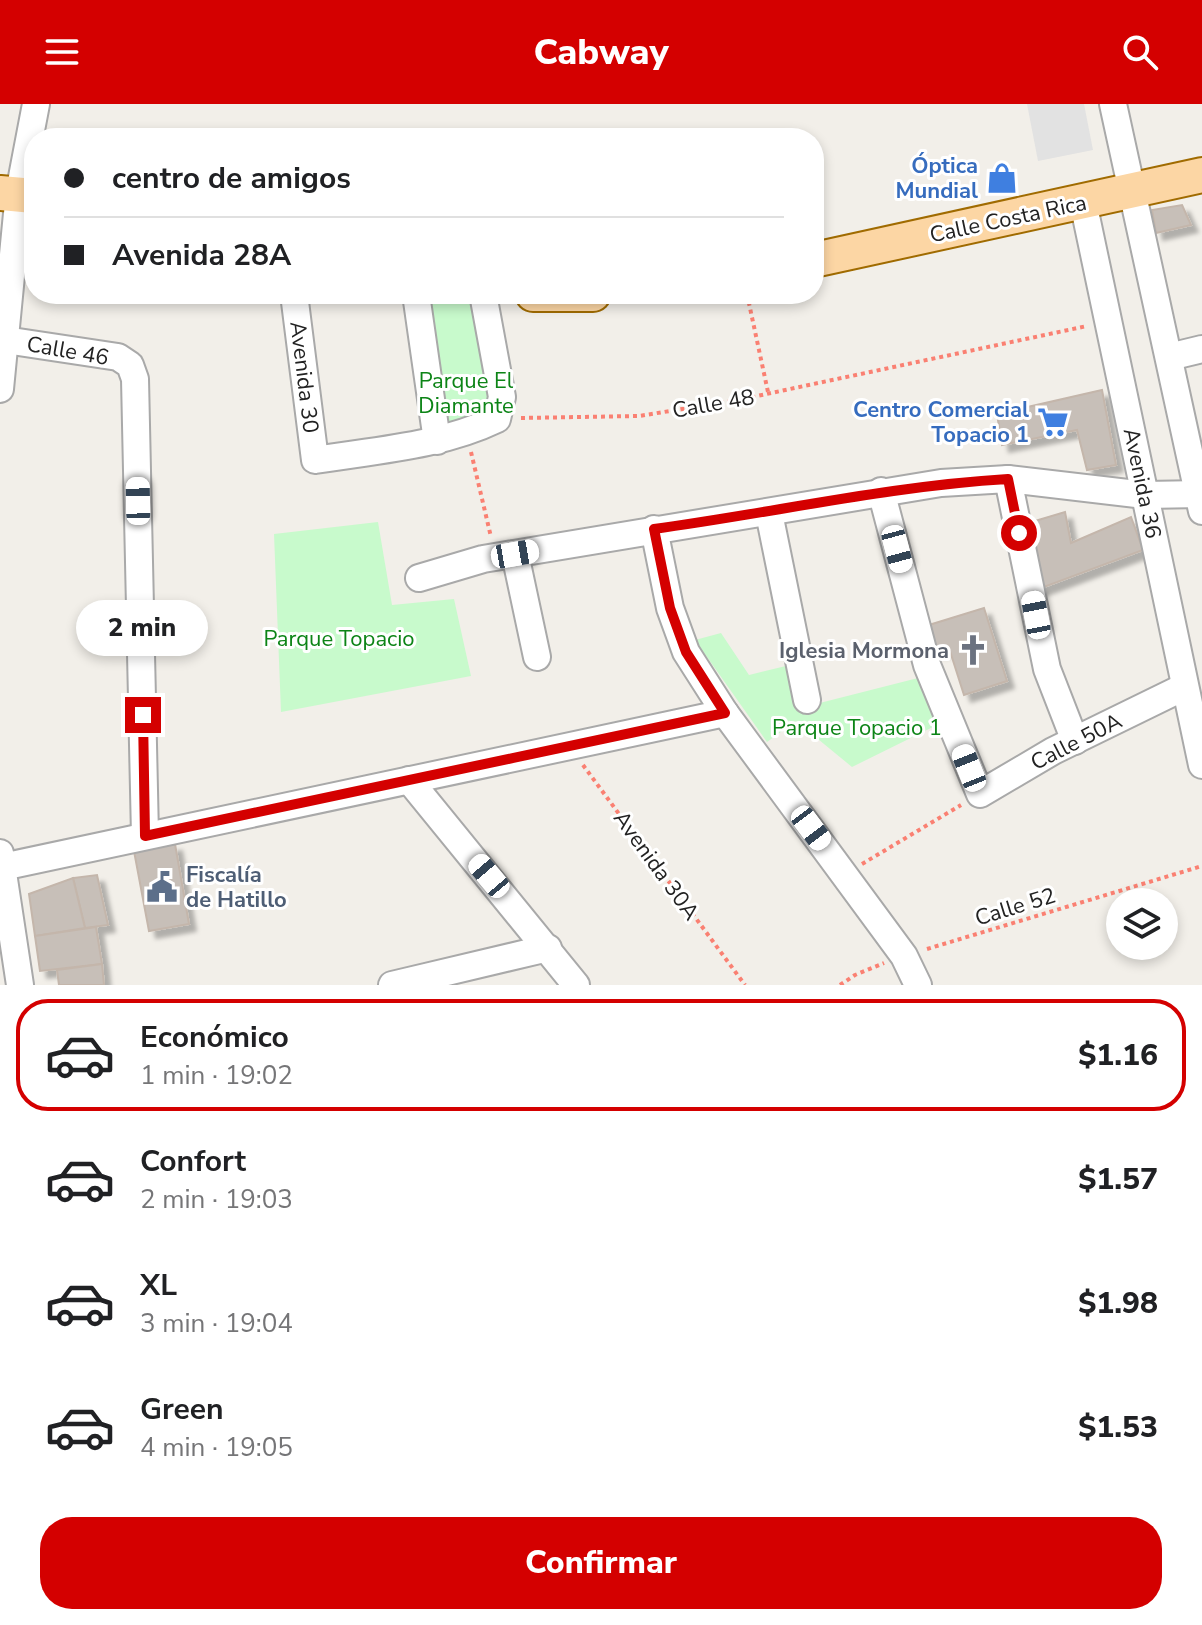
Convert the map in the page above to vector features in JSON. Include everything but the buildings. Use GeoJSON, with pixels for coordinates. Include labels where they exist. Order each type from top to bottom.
{"type":"FeatureCollection","features":[{"type":"Feature","properties":{"kind":"main road","name":"Calle Costa Rica"},"geometry":{"type":"LineString","coordinates":[[824,258],[1202,175]]}},
{"type":"Feature","properties":{"kind":"street"},"geometry":{"type":"LineString","coordinates":[[31,128],[36,104]]}},
{"type":"Feature","properties":{"kind":"street"},"geometry":{"type":"LineString","coordinates":[[419,578],[505,556],[654,529],[769,513],[881,491],[1008,479],[1201,501],[1113,104]]}},
{"type":"Feature","properties":{"kind":"street"},"geometry":{"type":"LineString","coordinates":[[0,389],[18,194],[24,164]]}},
{"type":"Feature","properties":{"kind":"street","name":"Avenida 36"},"geometry":{"type":"LineString","coordinates":[[1083,202],[1202,765]]}},
{"type":"Feature","properties":{"kind":"street","name":"Avenida 30"},"geometry":{"type":"LineString","coordinates":[[295,304],[315,460],[437,441]]}},
{"type":"Feature","properties":{"kind":"street"},"geometry":{"type":"LineString","coordinates":[[417,304],[437,441],[466,434],[497,419],[502,397],[485,304]]}},
{"type":"Feature","properties":{"kind":"street","name":"Calle 46"},"geometry":{"type":"LineString","coordinates":[[5,340],[118,357],[130,365],[135,379],[145,836]]}},
{"type":"Feature","properties":{"kind":"street"},"geometry":{"type":"LineString","coordinates":[[1169,357],[1202,349]]}},
{"type":"Feature","properties":{"kind":"street"},"geometry":{"type":"LineString","coordinates":[[1008,479],[1047,669],[1075,741]]}},
{"type":"Feature","properties":{"kind":"street"},"geometry":{"type":"LineString","coordinates":[[881,491],[927,665],[980,794]]}},
{"type":"Feature","properties":{"kind":"street"},"geometry":{"type":"LineString","coordinates":[[769,513],[807,700]]}},
{"type":"Feature","properties":{"kind":"street"},"geometry":{"type":"LineString","coordinates":[[654,529],[670,608],[686,652],[725,713],[846,873],[904,956],[918,985]]}},
{"type":"Feature","properties":{"kind":"street"},"geometry":{"type":"LineString","coordinates":[[505,556],[537,657]]}},
{"type":"Feature","properties":{"kind":"street","name":"Calle 50A"},"geometry":{"type":"LineString","coordinates":[[980,794],[1075,741],[1184,687]]}},
{"type":"Feature","properties":{"kind":"street"},"geometry":{"type":"LineString","coordinates":[[20,985],[7,955],[1,860],[145,836],[725,713]]}},
{"type":"Feature","properties":{"kind":"street"},"geometry":{"type":"LineString","coordinates":[[409,780],[576,985]]}},
{"type":"Feature","properties":{"kind":"street"},"geometry":{"type":"LineString","coordinates":[[392,985],[548,948]]}},
{"type":"Feature","properties":{"kind":"path"},"geometry":{"type":"LineString","coordinates":[[749,304],[768,392]]}},
{"type":"Feature","properties":{"kind":"path","name":"Calle 48"},"geometry":{"type":"LineString","coordinates":[[497,419],[639,416],[1108,321]]}},
{"type":"Feature","properties":{"kind":"path"},"geometry":{"type":"LineString","coordinates":[[466,434],[505,556]]}},
{"type":"Feature","properties":{"kind":"path","name":"Avenida 30A"},"geometry":{"type":"LineString","coordinates":[[568,745],[745,985]]}},
{"type":"Feature","properties":{"kind":"path"},"geometry":{"type":"LineString","coordinates":[[846,873],[980,794]]}},
{"type":"Feature","properties":{"kind":"path","name":"Calle 52"},"geometry":{"type":"LineString","coordinates":[[840,985],[855,975],[904,956],[1202,866]]}},
{"type":"Feature","properties":{"kind":"green space","name":"Parque El Diamante"},"geometry":{"type":"Polygon","coordinates":[[[422,304],[478,304],[494,407],[441,433],[422,304]]]}},
{"type":"Feature","properties":{"kind":"green space","name":"Parque Topacio"},"geometry":{"type":"Polygon","coordinates":[[[378,522],[392,605],[454,599],[471,676],[281,712],[274,534],[378,522]]]}},
{"type":"Feature","properties":{"kind":"green space","name":"Parque Topacio 1"},"geometry":{"type":"Polygon","coordinates":[[[721,633],[749,675],[790,665],[804,707],[918,678],[937,725],[852,767],[796,721],[767,742],[695,640],[721,633]]]}},
{"type":"Feature","properties":{"kind":"shaded area"},"geometry":{"type":"Polygon","coordinates":[[[1027,104],[1084,104],[1093,150],[1038,161],[1027,104]]]}},
{"type":"Feature","properties":{"kind":"place","name":"Óptica Mundial"},"geometry":{"type":"Point","coordinates":[1002,178]}},
{"type":"Feature","properties":{"kind":"place","name":"Centro Comercial Topacio 1"},"geometry":{"type":"Point","coordinates":[1053,422]}},
{"type":"Feature","properties":{"kind":"place","name":"Iglesia Mormona"},"geometry":{"type":"Point","coordinates":[973,650]}},
{"type":"Feature","properties":{"kind":"place","name":"Fiscalía de Hatillo"},"geometry":{"type":"Point","coordinates":[162,887]}},
{"type":"Feature","properties":{"kind":"route"},"geometry":{"type":"LineString","coordinates":[[143,715],[145,836],[725,713],[686,652],[670,608],[654,529],[769,513],[881,491],[1008,479],[1019,533]]}}]}
